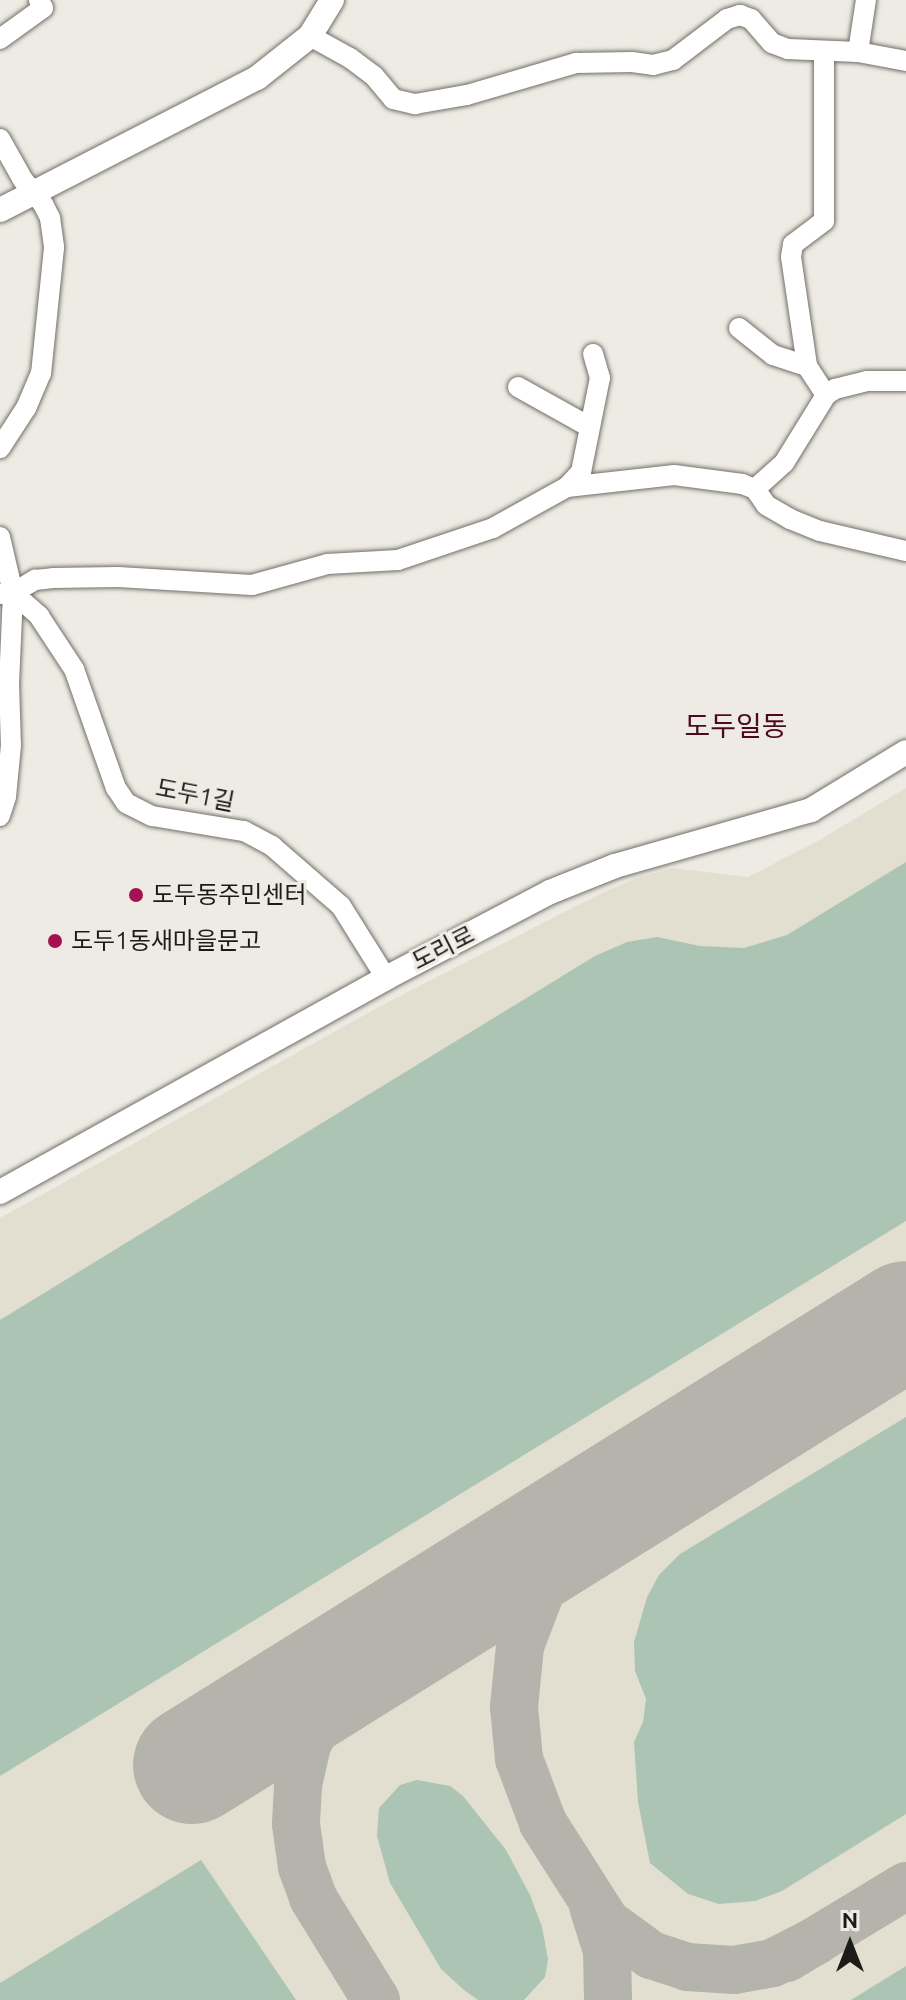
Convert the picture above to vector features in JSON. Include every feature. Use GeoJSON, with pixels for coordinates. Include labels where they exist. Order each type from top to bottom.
{"type":"FeatureCollection","features":[{"type":"Feature","properties":{"kind":"street"},"geometry":{"type":"LineString","coordinates":[[0,39],[43,8],[39,0]]}},
{"type":"Feature","properties":{"kind":"street"},"geometry":{"type":"LineString","coordinates":[[0,210],[235,92],[295,52],[310,36],[332,0]]}},
{"type":"Feature","properties":{"kind":"street"},"geometry":{"type":"LineString","coordinates":[[858,52],[866,0]]}},
{"type":"Feature","properties":{"kind":"street"},"geometry":{"type":"LineString","coordinates":[[310,36],[362,67],[393,99],[415,104],[467,95],[576,63],[632,62],[653,65],[673,60],[727,19],[740,15],[751,19],[772,43],[824,53],[858,52],[906,61]]}},
{"type":"Feature","properties":{"kind":"street"},"geometry":{"type":"LineString","coordinates":[[824,53],[824,221],[793,244],[791,257],[807,366],[826,395]]}},
{"type":"Feature","properties":{"kind":"street"},"geometry":{"type":"LineString","coordinates":[[0,139],[32,192],[43,204],[53,231],[45,357],[26,408],[0,448]]}},
{"type":"Feature","properties":{"kind":"street"},"geometry":{"type":"LineString","coordinates":[[739,328],[773,355],[807,366]]}},
{"type":"Feature","properties":{"kind":"street"},"geometry":{"type":"LineString","coordinates":[[7,593],[35,580],[53,578],[118,577],[252,585],[327,564],[398,560],[493,528],[567,487],[581,472],[600,378],[593,354]]}},
{"type":"Feature","properties":{"kind":"street"},"geometry":{"type":"LineString","coordinates":[[755,489],[784,463],[826,395],[835,389],[867,381],[906,381]]}},
{"type":"Feature","properties":{"kind":"street"},"geometry":{"type":"LineString","coordinates":[[518,387],[588,426]]}},
{"type":"Feature","properties":{"kind":"street"},"geometry":{"type":"LineString","coordinates":[[567,487],[674,475],[755,489],[766,505],[790,519],[820,531],[906,551]]}},
{"type":"Feature","properties":{"kind":"street"},"geometry":{"type":"LineString","coordinates":[[0,537],[7,593],[11,745],[6,797],[0,816]]}},
{"type":"Feature","properties":{"kind":"street","name":"도두1길"},"geometry":{"type":"LineString","coordinates":[[7,593],[39,616],[74,669],[116,788],[126,803],[152,816],[244,831],[272,846],[341,906],[386,978]]}},
{"type":"Feature","properties":{"kind":"street","name":"도리로"},"geometry":{"type":"LineString","coordinates":[[0,1192],[386,978],[550,892],[615,866],[811,810],[906,752]]}},
{"type":"Feature","properties":{"kind":"shaded area"},"geometry":{"type":"Polygon","coordinates":[[[906,788],[906,2000],[0,2000],[0,1218],[386,1003],[600,894],[634,879],[673,868],[748,877],[818,841],[906,788]]]}},
{"type":"Feature","properties":{"kind":"green space"},"geometry":{"type":"Polygon","coordinates":[[[906,862],[906,1221],[0,1776],[0,1320],[595,956],[627,942],[657,937],[700,946],[744,948],[787,935],[906,862]]]}},
{"type":"Feature","properties":{"kind":"green space"},"geometry":{"type":"Polygon","coordinates":[[[906,1417],[906,1814],[782,1891],[755,1901],[719,1904],[688,1894],[650,1863],[638,1802],[634,1742],[643,1722],[646,1699],[635,1671],[634,1642],[647,1597],[659,1575],[680,1554],[906,1417]]]}},
{"type":"Feature","properties":{"kind":"green space"},"geometry":{"type":"Polygon","coordinates":[[[417,1780],[450,1786],[463,1796],[506,1850],[530,1895],[542,1927],[548,1959],[545,1977],[524,2000],[478,2000],[464,1990],[441,1969],[390,1883],[377,1836],[379,1808],[400,1785],[417,1780]]]}},
{"type":"Feature","properties":{"kind":"green space"},"geometry":{"type":"Polygon","coordinates":[[[201,1860],[296,2000],[0,2000],[0,1983],[201,1860]]]}},
{"type":"Feature","properties":{"kind":"green space"},"geometry":{"type":"Polygon","coordinates":[[[906,1966],[906,2000],[851,2000],[906,1966]]]}},
{"type":"Feature","properties":{"kind":"taxiway"},"geometry":{"type":"LineString","coordinates":[[640,1485],[576,1540],[555,1567],[541,1591],[520,1646],[514,1707],[519,1759],[543,1823],[606,1922],[651,1955],[687,1967],[734,1970],[772,1963],[816,1941]]}},
{"type":"Feature","properties":{"kind":"taxiway"},"geometry":{"type":"LineString","coordinates":[[368,1658],[330,1700],[307,1745],[298,1785],[296,1824],[302,1867],[313,1898],[376,2000]]}},
{"type":"Feature","properties":{"kind":"taxiway"},"geometry":{"type":"LineString","coordinates":[[787,1958],[906,1886]]}},
{"type":"Feature","properties":{"kind":"taxiway"},"geometry":{"type":"LineString","coordinates":[[593,1906],[607,1951],[608,2000]]}},
{"type":"Feature","properties":{"kind":"runway"},"geometry":{"type":"LineString","coordinates":[[192,1765],[906,1320]]}},
{"type":"Feature","properties":{"kind":"place","name":"도두동주민센터"},"geometry":{"type":"Point","coordinates":[136,895]}},
{"type":"Feature","properties":{"kind":"place","name":"도두1동새마을문고"},"geometry":{"type":"Point","coordinates":[55,941]}},
{"type":"Feature","properties":{"kind":"district","name":"도두일동"},"geometry":{"type":"Point","coordinates":[736,726]}}]}
